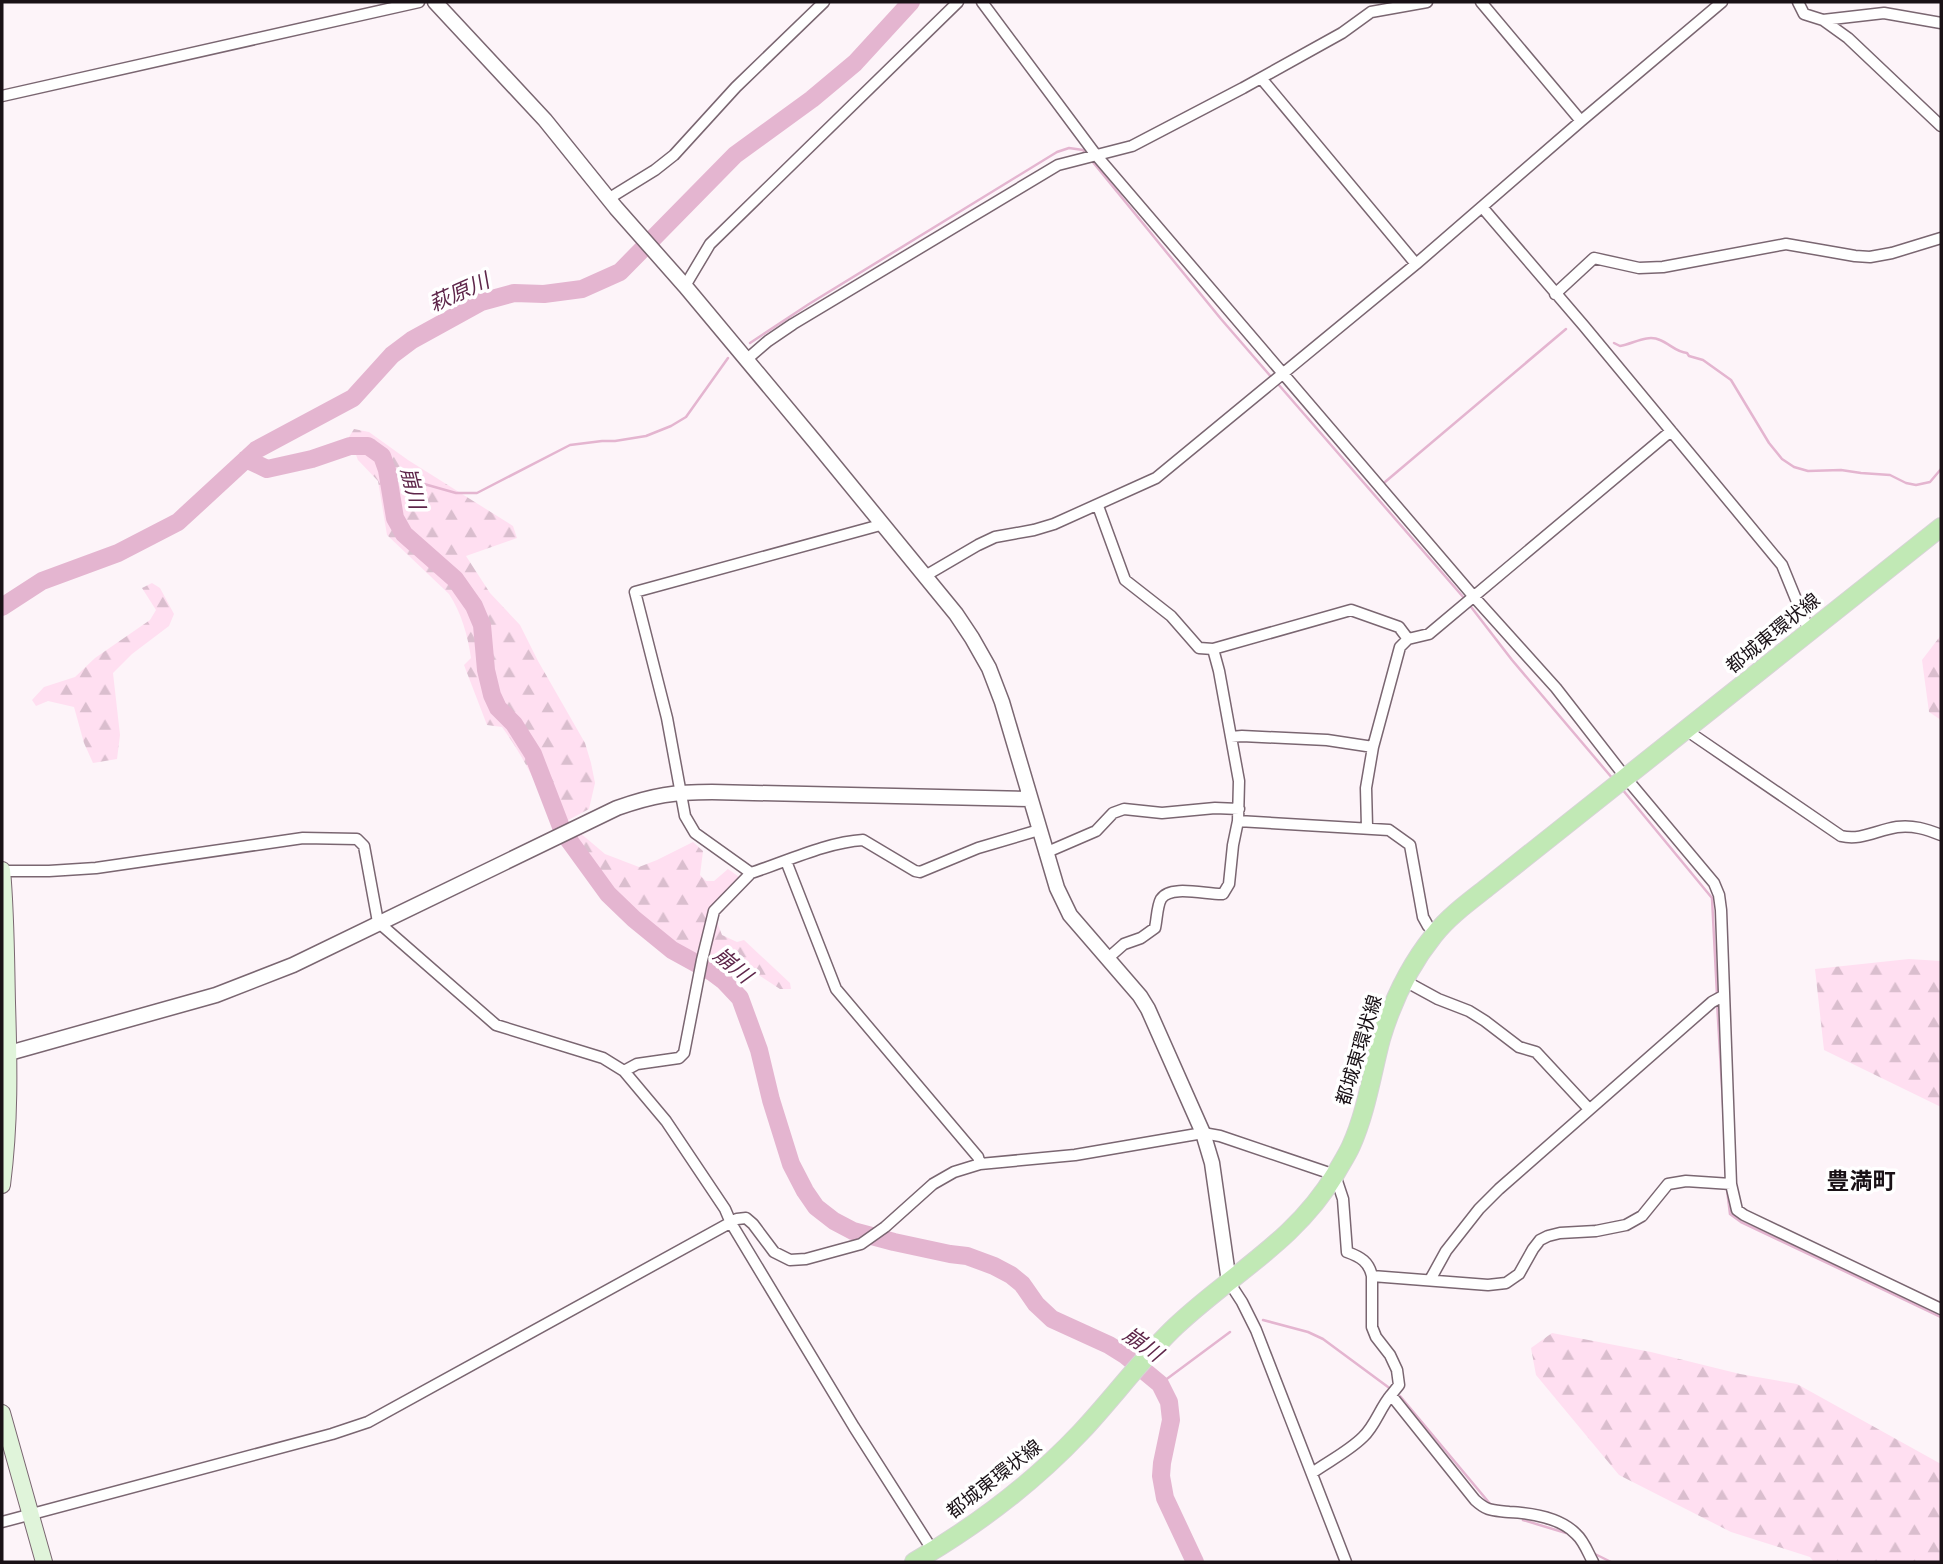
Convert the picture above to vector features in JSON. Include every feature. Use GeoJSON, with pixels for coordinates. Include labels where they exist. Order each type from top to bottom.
{"type":"FeatureCollection","features":[{"type":"Feature","properties":{"kind":"main road","name":"都城東環状線"},"geometry":{"type":"LineString","coordinates":[[915,1562],[936,1557],[1030,1481],[1080,1433],[1175,1327],[1261,1258],[1317,1203],[1352,1145],[1382,1035],[1405,981],[1435,933],[1489,886],[1941,527]]}},
{"type":"Feature","properties":{"kind":"main road"},"geometry":{"type":"LineString","coordinates":[[2,870],[8,1120],[2,1185]]}},
{"type":"Feature","properties":{"kind":"main road"},"geometry":{"type":"LineString","coordinates":[[2,1413],[44,1562]]}},
{"type":"Feature","properties":{"kind":"street"},"geometry":{"type":"LineString","coordinates":[[2,96],[419,2]]}},
{"type":"Feature","properties":{"kind":"street"},"geometry":{"type":"LineString","coordinates":[[435,2],[545,120],[612,204],[685,286],[884,524],[972,638],[989,668],[1002,702],[1057,888],[1070,915],[1131,984],[1148,1009],[1203,1133],[1212,1163],[1229,1282],[1256,1330],[1346,1562]]}},
{"type":"Feature","properties":{"kind":"street"},"geometry":{"type":"LineString","coordinates":[[612,204],[674,155],[736,87],[824,2]]}},
{"type":"Feature","properties":{"kind":"street"},"geometry":{"type":"LineString","coordinates":[[685,286],[710,244],[958,2]]}},
{"type":"Feature","properties":{"kind":"street"},"geometry":{"type":"LineString","coordinates":[[982,2],[1096,155],[1475,598],[1556,688],[1620,783],[1714,883],[1721,910],[1726,1184],[1737,1210],[1744,1216],[1941,1309]]}},
{"type":"Feature","properties":{"kind":"street"},"geometry":{"type":"LineString","coordinates":[[746,360],[793,324],[1058,165],[1132,146],[1342,33],[1371,12],[1427,2]]}},
{"type":"Feature","properties":{"kind":"street"},"geometry":{"type":"LineString","coordinates":[[1481,2],[1581,121]]}},
{"type":"Feature","properties":{"kind":"street"},"geometry":{"type":"LineString","coordinates":[[925,576],[995,537],[1054,524],[1156,478],[1416,264],[1722,2]]}},
{"type":"Feature","properties":{"kind":"street"},"geometry":{"type":"LineString","coordinates":[[1798,2],[1804,14],[1823,20],[1849,38],[1941,126]]}},
{"type":"Feature","properties":{"kind":"street"},"geometry":{"type":"LineString","coordinates":[[1823,20],[1884,13],[1941,23]]}},
{"type":"Feature","properties":{"kind":"street"},"geometry":{"type":"LineString","coordinates":[[1261,78],[1416,264]]}},
{"type":"Feature","properties":{"kind":"street"},"geometry":{"type":"LineString","coordinates":[[1482,207],[1782,565],[1809,631]]}},
{"type":"Feature","properties":{"kind":"street"},"geometry":{"type":"LineString","coordinates":[[1555,294],[1594,258],[1639,268],[1664,267],[1786,244],[1870,257],[1941,238]]}},
{"type":"Feature","properties":{"kind":"street"},"geometry":{"type":"LineString","coordinates":[[1367,827],[1366,788],[1373,747],[1400,647],[1408,639],[1429,635],[1671,431]]}},
{"type":"Feature","properties":{"kind":"street"},"geometry":{"type":"LineString","coordinates":[[1098,506],[1125,580],[1171,616],[1199,648],[1213,649],[1350,610],[1399,627],[1408,639]]}},
{"type":"Feature","properties":{"kind":"street"},"geometry":{"type":"LineString","coordinates":[[751,873],[695,833],[684,816],[667,718],[635,592],[884,524]]}},
{"type":"Feature","properties":{"kind":"street"},"geometry":{"type":"LineString","coordinates":[[1107,959],[1124,944],[1141,938],[1155,928],[1161,900],[1167,893],[1178,891],[1223,894],[1228,884],[1238,821],[1239,781],[1213,649]]}},
{"type":"Feature","properties":{"kind":"street"},"geometry":{"type":"LineString","coordinates":[[1686,730],[1841,836],[1864,837],[1906,826],[1919,827],[1941,835]]}},
{"type":"Feature","properties":{"kind":"street"},"geometry":{"type":"LineString","coordinates":[[1231,737],[1328,740],[1373,747]]}},
{"type":"Feature","properties":{"kind":"street"},"geometry":{"type":"LineString","coordinates":[[5,1054],[216,995],[293,965],[576,828],[628,804],[659,795],[680,792],[1030,799]]}},
{"type":"Feature","properties":{"kind":"street"},"geometry":{"type":"LineString","coordinates":[[1045,853],[1096,831],[1113,813],[1124,809],[1162,813],[1214,808],[1239,809]]}},
{"type":"Feature","properties":{"kind":"street"},"geometry":{"type":"LineString","coordinates":[[1238,821],[1389,830],[1410,845],[1423,917],[1435,933]]}},
{"type":"Feature","properties":{"kind":"street"},"geometry":{"type":"LineString","coordinates":[[624,1071],[638,1064],[679,1058],[684,1054],[714,911],[751,873],[820,849],[863,840],[920,872],[978,848],[1039,830]]}},
{"type":"Feature","properties":{"kind":"street"},"geometry":{"type":"LineString","coordinates":[[2,870],[96,868],[303,838],[357,839],[364,846],[378,922],[496,1025],[603,1058],[624,1071],[666,1121],[725,1209],[854,1427],[936,1557]]}},
{"type":"Feature","properties":{"kind":"street"},"geometry":{"type":"LineString","coordinates":[[786,862],[836,989],[978,1157],[980,1164]]}},
{"type":"Feature","properties":{"kind":"street"},"geometry":{"type":"LineString","coordinates":[[1405,981],[1469,1012],[1519,1047],[1535,1052],[1589,1109]]}},
{"type":"Feature","properties":{"kind":"street"},"geometry":{"type":"LineString","coordinates":[[1430,1280],[1446,1251],[1479,1209],[1499,1189],[1712,1002],[1723,996]]}},
{"type":"Feature","properties":{"kind":"street"},"geometry":{"type":"LineString","coordinates":[[2,1522],[368,1422],[737,1219],[746,1218],[753,1223],[774,1252],[789,1260],[821,1256],[861,1244],[885,1227],[933,1184],[954,1172],[980,1164],[1075,1155],[1203,1133],[1220,1136],[1335,1175],[1343,1199],[1347,1252],[1366,1262],[1372,1276],[1372,1327],[1397,1370],[1399,1385],[1382,1405],[1363,1437],[1312,1472]]}},
{"type":"Feature","properties":{"kind":"street"},"geometry":{"type":"LineString","coordinates":[[1372,1276],[1488,1285],[1506,1283],[1519,1274],[1540,1240],[1548,1236],[1626,1225],[1642,1216],[1668,1184],[1686,1181],[1726,1184]]}},
{"type":"Feature","properties":{"kind":"street"},"geometry":{"type":"LineString","coordinates":[[1391,1395],[1475,1500],[1486,1510],[1535,1515],[1561,1524],[1575,1532],[1592,1562]]}},
{"type":"Feature","properties":{"kind":"green space"},"geometry":{"type":"Polygon","coordinates":[[[354,429],[369,432],[408,460],[513,526],[517,538],[466,556],[490,593],[520,625],[585,743],[595,783],[589,809],[555,827],[532,775],[502,727],[487,725],[464,665],[471,658],[457,608],[449,594],[387,535],[378,481],[358,460],[349,437],[354,429]]]}},
{"type":"Feature","properties":{"kind":"green space"},"geometry":{"type":"Polygon","coordinates":[[[152,583],[160,588],[174,614],[169,626],[132,654],[113,673],[120,735],[117,759],[93,763],[74,707],[48,701],[36,706],[32,700],[44,687],[75,677],[95,658],[150,620],[156,610],[142,588],[152,583]]]}},
{"type":"Feature","properties":{"kind":"green space"},"geometry":{"type":"Polygon","coordinates":[[[1941,635],[1941,720],[1929,712],[1922,660],[1941,635]]]}},
{"type":"Feature","properties":{"kind":"green space"},"geometry":{"type":"Polygon","coordinates":[[[579,832],[605,854],[639,867],[693,842],[703,851],[700,875],[706,881],[714,881],[728,869],[742,879],[724,903],[717,922],[722,935],[737,942],[744,940],[790,983],[791,989],[780,989],[754,972],[738,978],[730,976],[672,947],[635,916],[578,860],[564,840],[579,832]]]}},
{"type":"Feature","properties":{"kind":"green space"},"geometry":{"type":"Polygon","coordinates":[[[1909,959],[1941,961],[1941,1107],[1824,1050],[1815,969],[1909,959]]]}},
{"type":"Feature","properties":{"kind":"green space"},"geometry":{"type":"Polygon","coordinates":[[[1552,1333],[1797,1384],[1941,1464],[1941,1562],[1814,1562],[1810,1557],[1731,1532],[1619,1475],[1536,1375],[1531,1348],[1552,1333]]]}},
{"type":"Feature","properties":{"kind":"waterway","name":"萩原川"},"geometry":{"type":"LineString","coordinates":[[2,607],[42,581],[118,553],[178,522],[256,450],[353,398],[392,355],[412,340],[481,302],[514,293],[544,294],[582,289],[620,272],[735,155],[812,99],[855,63],[911,2]]}},
{"type":"Feature","properties":{"kind":"waterway"},"geometry":{"type":"LineString","coordinates":[[750,343],[1057,152],[1069,148],[1083,150],[1085,153]]}},
{"type":"Feature","properties":{"kind":"waterway"},"geometry":{"type":"LineString","coordinates":[[1092,161],[1273,379]]}},
{"type":"Feature","properties":{"kind":"waterway"},"geometry":{"type":"LineString","coordinates":[[1385,482],[1566,329]]}},
{"type":"Feature","properties":{"kind":"waterway"},"geometry":{"type":"LineString","coordinates":[[1614,343],[1620,346],[1655,338],[1689,356],[1703,360],[1731,380],[1769,443],[1782,459],[1794,467],[1808,471],[1841,470],[1890,475],[1916,485],[1930,482],[1941,469]]}},
{"type":"Feature","properties":{"kind":"waterway"},"geometry":{"type":"LineString","coordinates":[[387,470],[456,493],[477,493],[570,445],[646,436],[671,426],[686,417],[728,358]]}},
{"type":"Feature","properties":{"kind":"waterway"},"geometry":{"type":"LineString","coordinates":[[1278,384],[1464,598]]}},
{"type":"Feature","properties":{"kind":"waterway","name":"崩川"},"geometry":{"type":"LineString","coordinates":[[246,459],[267,469],[312,459],[350,446],[368,446],[382,456],[395,518],[404,534],[455,579],[474,606],[482,625],[486,670],[492,695],[498,708],[514,724],[533,754],[563,832],[608,894],[634,919],[672,950],[712,972],[740,998],[759,1050],[791,1164],[816,1207],[853,1231],[967,1256],[994,1266],[1022,1284],[1036,1304],[1052,1319],[1109,1345],[1160,1384],[1169,1402],[1171,1420],[1162,1463],[1161,1476],[1165,1498],[1195,1562]]}},
{"type":"Feature","properties":{"kind":"waterway"},"geometry":{"type":"LineString","coordinates":[[1468,603],[1512,660],[1613,779]]}},
{"type":"Feature","properties":{"kind":"waterway"},"geometry":{"type":"LineString","coordinates":[[1622,789],[1712,898],[1717,995]]}},
{"type":"Feature","properties":{"kind":"waterway"},"geometry":{"type":"LineString","coordinates":[[1717,1002],[1724,1121]]}},
{"type":"Feature","properties":{"kind":"waterway"},"geometry":{"type":"LineString","coordinates":[[1727,1190],[1730,1214],[1741,1222],[1941,1317]]}},
{"type":"Feature","properties":{"kind":"waterway"},"geometry":{"type":"LineString","coordinates":[[1263,1320],[1308,1332],[1323,1339],[1388,1387]]}},
{"type":"Feature","properties":{"kind":"waterway"},"geometry":{"type":"LineString","coordinates":[[1160,1384],[1230,1332]]}},
{"type":"Feature","properties":{"kind":"waterway"},"geometry":{"type":"LineString","coordinates":[[1400,1396],[1491,1505]]}},
{"type":"Feature","properties":{"kind":"waterway"},"geometry":{"type":"LineString","coordinates":[[1523,1520],[1566,1533]]}},
{"type":"Feature","properties":{"kind":"waterway"},"geometry":{"type":"LineString","coordinates":[[1595,1554],[1611,1562]]}},
{"type":"Feature","properties":{"kind":"district","name":"豊満町"},"geometry":{"type":"Point","coordinates":[1861,1181]}}]}
